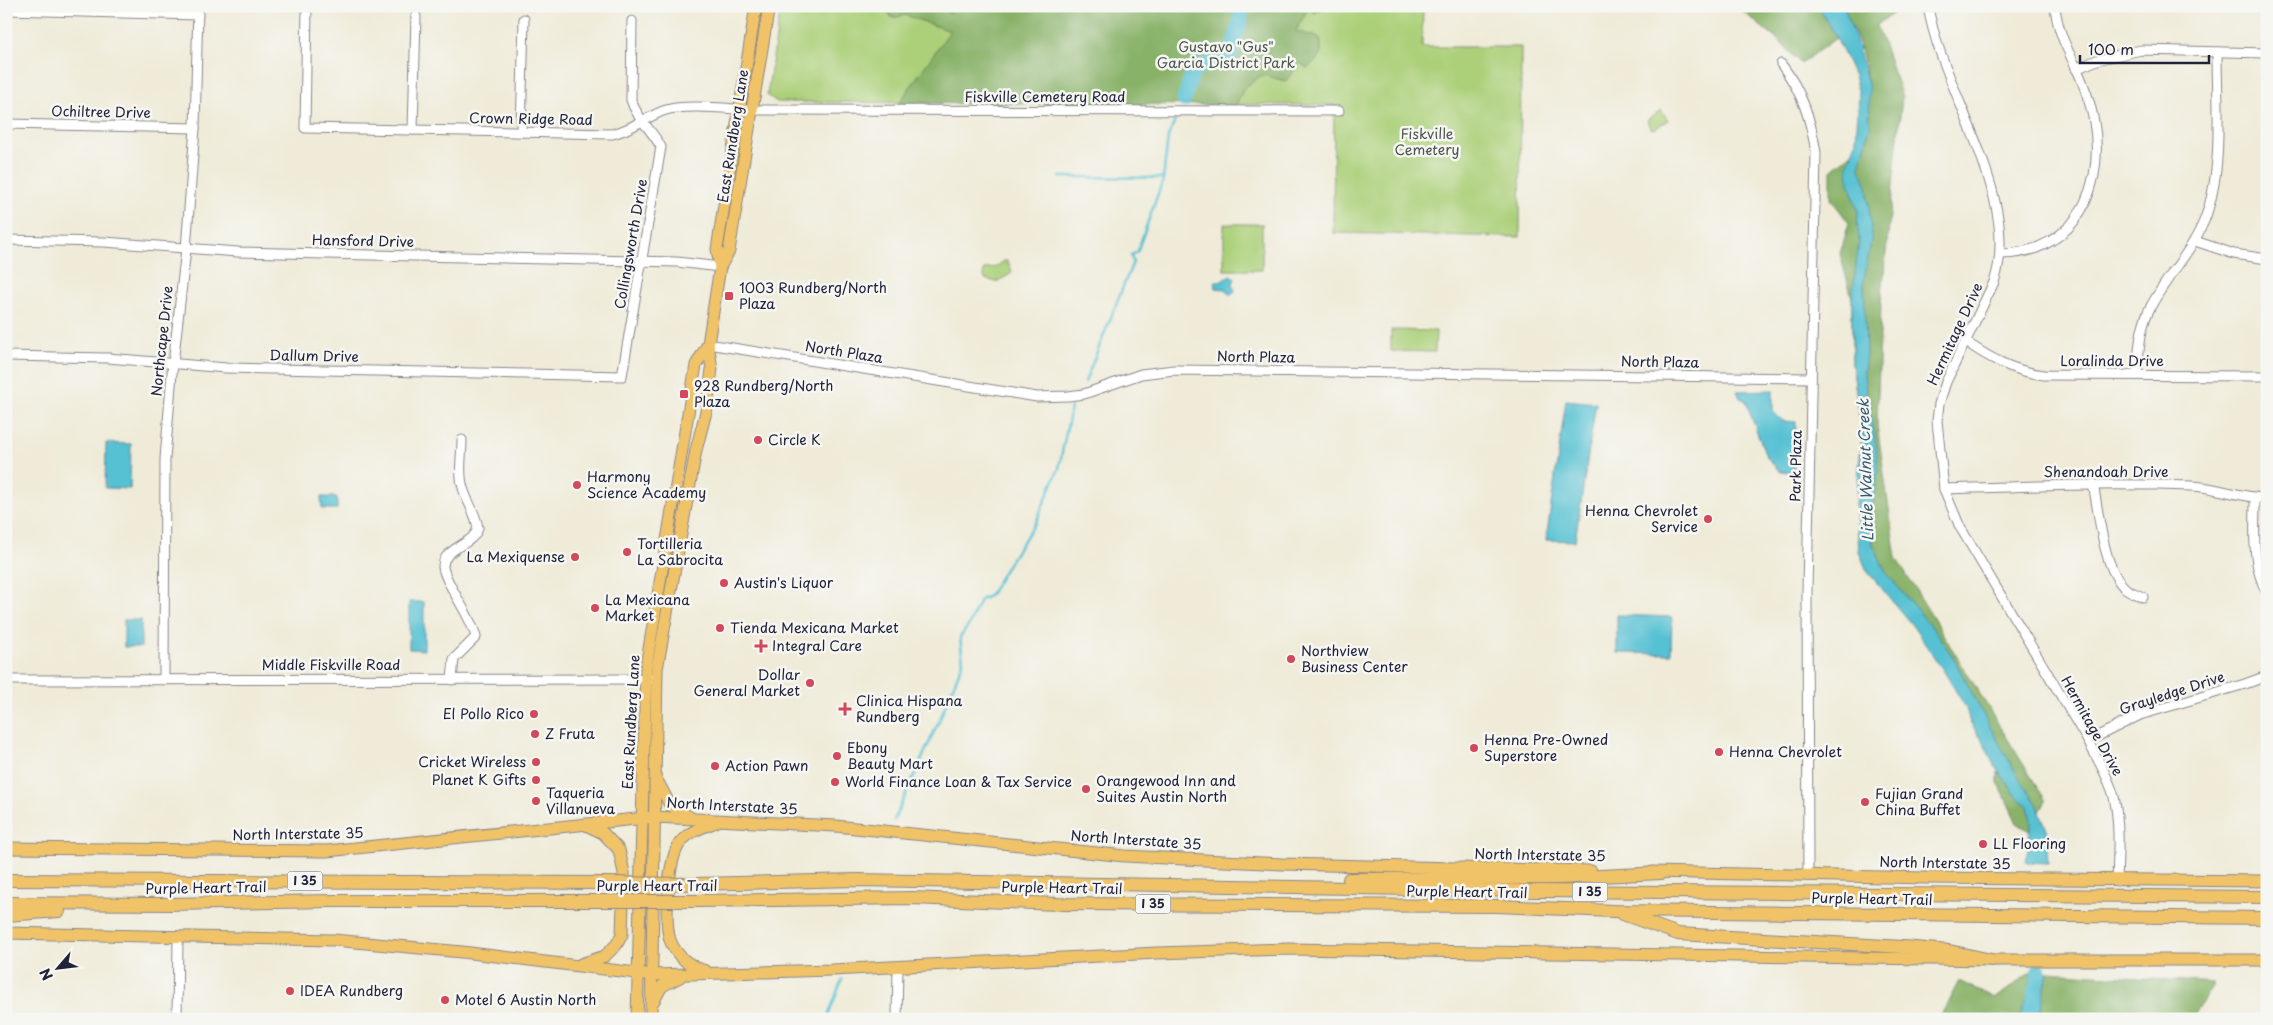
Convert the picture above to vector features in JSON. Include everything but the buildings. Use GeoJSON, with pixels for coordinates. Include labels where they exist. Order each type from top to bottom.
{"type":"FeatureCollection","features":[{"type":"Feature","properties":{"kind":"highway"},"geometry":{"type":"LineString","coordinates":[[1284,886],[1336,879],[1561,878],[1661,873]]}},
{"type":"Feature","properties":{"kind":"highway","name":"Purple Heart Trail"},"geometry":{"type":"LineString","coordinates":[[6,880],[696,884],[855,880],[1538,891],[2267,897]]}},
{"type":"Feature","properties":{"kind":"highway","name":"Purple Heart Trail"},"geometry":{"type":"LineString","coordinates":[[6,903],[694,901],[912,898],[1057,904],[1487,906],[1613,910],[2267,918]]}},
{"type":"Feature","properties":{"kind":"highway"},"geometry":{"type":"LineString","coordinates":[[6,915],[56,912],[88,904]]}},
{"type":"Feature","properties":{"kind":"highway"},"geometry":{"type":"LineString","coordinates":[[1613,910],[1678,934],[1903,947],[1948,952],[1991,960]]}},
{"type":"Feature","properties":{"kind":"main road","name":"East Rundberg Lane"},"geometry":{"type":"LineString","coordinates":[[651,1019],[657,779],[651,679],[696,450],[707,408],[712,369],[708,344],[720,268],[729,251],[756,6]]}},
{"type":"Feature","properties":{"kind":"main road","name":"East Rundberg Lane"},"geometry":{"type":"LineString","coordinates":[[746,110],[769,6]]}},
{"type":"Feature","properties":{"kind":"main road","name":"East Rundberg Lane"},"geometry":{"type":"LineString","coordinates":[[636,1019],[642,818],[651,679],[696,365],[708,344]]}},
{"type":"Feature","properties":{"kind":"main road"},"geometry":{"type":"LineString","coordinates":[[657,779],[670,805],[682,814],[694,818]]}},
{"type":"Feature","properties":{"kind":"main road","name":"North Interstate 35"},"geometry":{"type":"LineString","coordinates":[[6,848],[327,852],[655,817],[836,826],[1125,856],[1282,864],[1808,876],[2117,881],[2267,881]]}},
{"type":"Feature","properties":{"kind":"main road"},"geometry":{"type":"LineString","coordinates":[[715,973],[691,966],[681,958],[670,940],[668,923],[670,866],[674,852],[681,841],[689,834],[718,821]]}},
{"type":"Feature","properties":{"kind":"main road"},"geometry":{"type":"LineString","coordinates":[[577,966],[605,956],[612,951],[622,934],[624,873],[619,850],[603,833],[586,825]]}},
{"type":"Feature","properties":{"kind":"main road"},"geometry":{"type":"LineString","coordinates":[[6,933],[334,940],[653,975],[898,967],[1157,953],[1288,949],[1991,960],[2267,960]]}},
{"type":"Feature","properties":{"kind":"main road"},"geometry":{"type":"LineString","coordinates":[[652,1006],[662,986],[687,974]]}},
{"type":"Feature","properties":{"kind":"street","name":"Crown Ridge Road"},"geometry":{"type":"LineString","coordinates":[[307,6],[305,128],[612,134],[622,132],[672,108],[746,110]]}},
{"type":"Feature","properties":{"kind":"street","name":"Hermitage Drive"},"geometry":{"type":"LineString","coordinates":[[1928,6],[1942,52],[1993,194],[2001,235],[2000,266],[1946,382],[1939,404],[1937,421],[1944,489],[1960,527],[2088,741],[2114,795],[2118,821],[2117,881]]}},
{"type":"Feature","properties":{"kind":"street"},"geometry":{"type":"LineString","coordinates":[[2001,254],[2017,254],[2050,242],[2063,233],[2076,219],[2087,201],[2096,163],[2097,139],[2094,119],[2076,69],[2062,39],[2056,22],[2054,6]]}},
{"type":"Feature","properties":{"kind":"street"},"geometry":{"type":"LineString","coordinates":[[6,10],[198,11]]}},
{"type":"Feature","properties":{"kind":"street","name":"Northcape Drive"},"geometry":{"type":"LineString","coordinates":[[164,679],[165,459],[196,128],[198,11]]}},
{"type":"Feature","properties":{"kind":"street"},"geometry":{"type":"LineString","coordinates":[[413,130],[416,16]]}},
{"type":"Feature","properties":{"kind":"street"},"geometry":{"type":"LineString","coordinates":[[521,132],[524,19]]}},
{"type":"Feature","properties":{"kind":"street","name":"Collingsworth Drive"},"geometry":{"type":"LineString","coordinates":[[622,376],[661,148],[650,130],[635,112],[631,100],[632,21]]}},
{"type":"Feature","properties":{"kind":"street"},"geometry":{"type":"LineString","coordinates":[[2076,69],[2097,60],[2141,50],[2267,53]]}},
{"type":"Feature","properties":{"kind":"street"},"geometry":{"type":"LineString","coordinates":[[2137,375],[2142,330],[2148,312],[2195,241],[2208,206],[2215,178],[2217,52]]}},
{"type":"Feature","properties":{"kind":"street","name":"Park Plaza"},"geometry":{"type":"LineString","coordinates":[[1781,64],[1807,108],[1816,153],[1807,591],[1808,876]]}},
{"type":"Feature","properties":{"kind":"street","name":"Fiskville Cemetery Road"},"geometry":{"type":"LineString","coordinates":[[746,110],[1339,111]]}},
{"type":"Feature","properties":{"kind":"street","name":"Ochiltree Drive"},"geometry":{"type":"LineString","coordinates":[[6,124],[196,128]]}},
{"type":"Feature","properties":{"kind":"street","name":"Hansford Drive"},"geometry":{"type":"LineString","coordinates":[[6,240],[104,242],[238,252],[677,262],[720,268]]}},
{"type":"Feature","properties":{"kind":"street"},"geometry":{"type":"LineString","coordinates":[[2195,241],[2234,254],[2267,259]]}},
{"type":"Feature","properties":{"kind":"street","name":"Loralinda Drive"},"geometry":{"type":"LineString","coordinates":[[1966,342],[2009,368],[2025,373],[2267,376]]}},
{"type":"Feature","properties":{"kind":"street","name":"North Plaza"},"geometry":{"type":"LineString","coordinates":[[708,344],[1037,397],[1084,394],[1140,374],[1174,370],[1811,378]]}},
{"type":"Feature","properties":{"kind":"street","name":"Dallum Drive"},"geometry":{"type":"LineString","coordinates":[[6,356],[108,358],[226,368],[622,376]]}},
{"type":"Feature","properties":{"kind":"street"},"geometry":{"type":"LineString","coordinates":[[452,680],[454,659],[476,637],[474,627],[443,566],[445,558],[451,551],[472,538],[478,528],[476,516],[462,486],[460,469],[462,440]]}},
{"type":"Feature","properties":{"kind":"street"},"geometry":{"type":"LineString","coordinates":[[2093,484],[2105,542],[2113,568],[2125,588],[2142,597]]}},
{"type":"Feature","properties":{"kind":"street","name":"Shenandoah Drive"},"geometry":{"type":"LineString","coordinates":[[1944,489],[2093,484],[2195,486],[2255,498],[2267,498]]}},
{"type":"Feature","properties":{"kind":"street"},"geometry":{"type":"LineString","coordinates":[[2255,498],[2255,555],[2261,581],[2267,593]]}},
{"type":"Feature","properties":{"kind":"street","name":"Grayledge Drive"},"geometry":{"type":"LineString","coordinates":[[2088,741],[2140,715],[2267,676]]}},
{"type":"Feature","properties":{"kind":"street","name":"Middle Fiskville Road"},"geometry":{"type":"LineString","coordinates":[[6,680],[651,679]]}},
{"type":"Feature","properties":{"kind":"street"},"geometry":{"type":"LineString","coordinates":[[177,1019],[178,936]]}},
{"type":"Feature","properties":{"kind":"street"},"geometry":{"type":"LineString","coordinates":[[897,1019],[898,967]]}},
{"type":"Feature","properties":{"kind":"green space","name":"Gustavo \"Gus\" Garcia District Park"},"geometry":{"type":"Polygon","coordinates":[[[781,6],[1423,6],[1422,47],[1521,47],[1520,237],[1333,233],[1334,105],[777,102],[767,95],[781,6]]]}},
{"type":"Feature","properties":{"kind":"green space","name":"Gustavo \"Gus\" Garcia District Park"},"geometry":{"type":"Polygon","coordinates":[[[887,6],[940,6],[950,13],[959,6],[1133,6],[1144,10],[1146,6],[1327,6],[1315,13],[1308,8],[1296,31],[1320,38],[1320,56],[1307,68],[1300,63],[1286,81],[1262,75],[1244,88],[1236,105],[899,103],[950,31],[905,15],[892,18],[886,9],[887,6]]]}},
{"type":"Feature","properties":{"kind":"green space"},"geometry":{"type":"Polygon","coordinates":[[[1736,6],[1896,6],[1895,12],[1877,25],[1902,97],[1881,303],[1877,425],[1896,558],[2046,801],[2029,831],[2017,823],[1998,782],[1998,768],[1960,693],[1918,629],[1862,557],[1862,434],[1852,363],[1852,298],[1840,254],[1849,223],[1831,199],[1831,170],[1855,149],[1862,137],[1866,122],[1866,70],[1858,38],[1852,26],[1801,64],[1779,41],[1736,6]]]}},
{"type":"Feature","properties":{"kind":"green space"},"geometry":{"type":"Polygon","coordinates":[[[1661,110],[1668,120],[1654,129],[1650,128],[1647,120],[1661,110]]]}},
{"type":"Feature","properties":{"kind":"green space"},"geometry":{"type":"Polygon","coordinates":[[[1224,224],[1262,224],[1262,270],[1224,270],[1224,224]]]}},
{"type":"Feature","properties":{"kind":"green space"},"geometry":{"type":"Polygon","coordinates":[[[1007,261],[1012,271],[1009,275],[996,282],[985,279],[983,274],[985,269],[996,267],[1007,261]]]}},
{"type":"Feature","properties":{"kind":"green space"},"geometry":{"type":"Polygon","coordinates":[[[1391,330],[1436,331],[1435,352],[1391,351],[1391,330]]]}},
{"type":"Feature","properties":{"kind":"green space"},"geometry":{"type":"Polygon","coordinates":[[[2031,972],[2214,983],[2192,1019],[1939,1019],[1959,981],[1995,999],[2031,972]]]}},
{"type":"Feature","properties":{"kind":"water"},"geometry":{"type":"Polygon","coordinates":[[[1818,6],[1842,6],[1845,9],[1856,39],[1869,88],[1870,126],[1860,168],[1867,186],[1872,236],[1864,280],[1866,353],[1864,373],[1878,470],[1870,521],[1873,545],[1887,574],[1935,631],[1953,657],[1990,727],[2021,781],[2037,804],[2046,827],[2048,863],[2026,862],[2031,822],[2028,806],[2018,798],[1995,766],[1981,738],[1970,723],[1966,708],[1945,673],[1912,625],[1867,571],[1859,552],[1856,504],[1862,434],[1852,363],[1852,298],[1859,240],[1858,212],[1849,183],[1848,164],[1856,142],[1859,94],[1854,76],[1838,41],[1818,6]]]}},
{"type":"Feature","properties":{"kind":"water"},"geometry":{"type":"Polygon","coordinates":[[[1230,275],[1235,278],[1233,284],[1235,292],[1230,295],[1225,289],[1215,288],[1215,281],[1222,281],[1230,275]]]}},
{"type":"Feature","properties":{"kind":"water"},"geometry":{"type":"Polygon","coordinates":[[[1773,390],[1773,411],[1783,421],[1796,422],[1794,472],[1779,471],[1766,456],[1745,400],[1740,398],[1737,391],[1773,390]]]}},
{"type":"Feature","properties":{"kind":"water"},"geometry":{"type":"Polygon","coordinates":[[[1566,400],[1596,403],[1575,541],[1546,540],[1566,400]]]}},
{"type":"Feature","properties":{"kind":"water"},"geometry":{"type":"Polygon","coordinates":[[[106,443],[131,444],[130,489],[105,488],[106,443]]]}},
{"type":"Feature","properties":{"kind":"water"},"geometry":{"type":"Polygon","coordinates":[[[321,497],[337,497],[337,509],[322,509],[321,497]]]}},
{"type":"Feature","properties":{"kind":"water"},"geometry":{"type":"Polygon","coordinates":[[[409,602],[424,602],[424,650],[409,649],[409,602]]]}},
{"type":"Feature","properties":{"kind":"water"},"geometry":{"type":"Polygon","coordinates":[[[1617,615],[1672,617],[1671,654],[1617,653],[1617,615]]]}},
{"type":"Feature","properties":{"kind":"water"},"geometry":{"type":"Polygon","coordinates":[[[124,620],[141,620],[141,647],[124,647],[124,620]]]}},
{"type":"Feature","properties":{"kind":"water"},"geometry":{"type":"Polygon","coordinates":[[[2031,972],[2048,972],[2041,1008],[2037,1019],[2019,1019],[2029,992],[2031,972]]]}},
{"type":"Feature","properties":{"kind":"waterway"},"geometry":{"type":"LineString","coordinates":[[1184,100],[1191,77],[1198,67],[1220,61],[1231,53],[1241,19],[1239,6]]}},
{"type":"Feature","properties":{"kind":"waterway"},"geometry":{"type":"LineString","coordinates":[[1085,382],[1133,262],[1131,255],[1137,252],[1163,180],[1168,137],[1175,121]]}},
{"type":"Feature","properties":{"kind":"waterway"},"geometry":{"type":"LineString","coordinates":[[1060,177],[1163,178]]}},
{"type":"Feature","properties":{"kind":"waterway"},"geometry":{"type":"LineString","coordinates":[[894,820],[939,721],[963,662],[960,637],[969,625],[980,600],[989,596],[1036,522],[1059,468],[1071,407]]}},
{"type":"Feature","properties":{"kind":"waterway","name":"Little Walnut Creek"},"geometry":{"type":"LineString","coordinates":[[2028,1019],[2035,996],[2039,970]]}},
{"type":"Feature","properties":{"kind":"waterway"},"geometry":{"type":"LineString","coordinates":[[827,1019],[842,979]]}},
{"type":"Feature","properties":{"kind":"place","name":"1003 Rundberg/North Plaza"},"geometry":{"type":"Point","coordinates":[729,296]}},
{"type":"Feature","properties":{"kind":"place","name":"928 Rundberg/North Plaza"},"geometry":{"type":"Point","coordinates":[684,394]}},
{"type":"Feature","properties":{"kind":"place","name":"Circle K"},"geometry":{"type":"Point","coordinates":[758,440]}},
{"type":"Feature","properties":{"kind":"place","name":"Harmony Science Academy"},"geometry":{"type":"Point","coordinates":[577,485]}},
{"type":"Feature","properties":{"kind":"place","name":"Henna Chevrolet Service"},"geometry":{"type":"Point","coordinates":[1708,519]}},
{"type":"Feature","properties":{"kind":"place","name":"Tortilleria La Sabrocita"},"geometry":{"type":"Point","coordinates":[627,552]}},
{"type":"Feature","properties":{"kind":"place","name":"La Mexiquense"},"geometry":{"type":"Point","coordinates":[575,557]}},
{"type":"Feature","properties":{"kind":"place","name":"Austin's Liquor"},"geometry":{"type":"Point","coordinates":[724,583]}},
{"type":"Feature","properties":{"kind":"place","name":"La Mexicana Market"},"geometry":{"type":"Point","coordinates":[595,608]}},
{"type":"Feature","properties":{"kind":"place","name":"Tienda Mexicana Market"},"geometry":{"type":"Point","coordinates":[720,628]}},
{"type":"Feature","properties":{"kind":"place","name":"Integral Care"},"geometry":{"type":"Point","coordinates":[761,646]}},
{"type":"Feature","properties":{"kind":"place","name":"Northview Business Center"},"geometry":{"type":"Point","coordinates":[1291,659]}},
{"type":"Feature","properties":{"kind":"place","name":"Dollar General Market"},"geometry":{"type":"Point","coordinates":[810,683]}},
{"type":"Feature","properties":{"kind":"place","name":"Clinica Hispana Rundberg"},"geometry":{"type":"Point","coordinates":[845,709]}},
{"type":"Feature","properties":{"kind":"place","name":"El Pollo Rico"},"geometry":{"type":"Point","coordinates":[534,714]}},
{"type":"Feature","properties":{"kind":"place","name":"Z Fruta"},"geometry":{"type":"Point","coordinates":[535,734]}},
{"type":"Feature","properties":{"kind":"place","name":"Henna Pre-Owned Superstore"},"geometry":{"type":"Point","coordinates":[1474,748]}},
{"type":"Feature","properties":{"kind":"place","name":"Henna Chevrolet"},"geometry":{"type":"Point","coordinates":[1719,752]}},
{"type":"Feature","properties":{"kind":"place","name":"Ebony Beauty Mart"},"geometry":{"type":"Point","coordinates":[837,756]}},
{"type":"Feature","properties":{"kind":"place","name":"Cricket Wireless"},"geometry":{"type":"Point","coordinates":[536,762]}},
{"type":"Feature","properties":{"kind":"place","name":"Action Pawn"},"geometry":{"type":"Point","coordinates":[715,766]}},
{"type":"Feature","properties":{"kind":"place","name":"Planet K Gifts"},"geometry":{"type":"Point","coordinates":[536,780]}},
{"type":"Feature","properties":{"kind":"place","name":"World Finance Loan & Tax Service"},"geometry":{"type":"Point","coordinates":[835,782]}},
{"type":"Feature","properties":{"kind":"place","name":"Orangewood Inn and Suites Austin North"},"geometry":{"type":"Point","coordinates":[1086,789]}},
{"type":"Feature","properties":{"kind":"place","name":"Taqueria Villanueva"},"geometry":{"type":"Point","coordinates":[536,801]}},
{"type":"Feature","properties":{"kind":"place","name":"Fujian Grand China Buffet"},"geometry":{"type":"Point","coordinates":[1865,802]}},
{"type":"Feature","properties":{"kind":"place","name":"LL Flooring"},"geometry":{"type":"Point","coordinates":[1983,844]}},
{"type":"Feature","properties":{"kind":"place","name":"IDEA Rundberg"},"geometry":{"type":"Point","coordinates":[290,991]}},
{"type":"Feature","properties":{"kind":"place","name":"Motel 6 Austin North"},"geometry":{"type":"Point","coordinates":[445,1000]}},
{"type":"Feature","properties":{"kind":"park label","name":"Fiskville Cemetery"},"geometry":{"type":"Point","coordinates":[1427,142]}}]}
